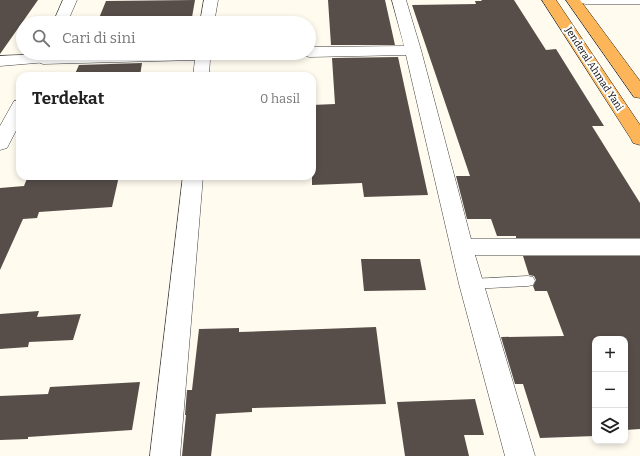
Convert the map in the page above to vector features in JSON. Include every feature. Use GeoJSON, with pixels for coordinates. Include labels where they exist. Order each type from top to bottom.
{"type":"FeatureCollection","features":[{"type":"Feature","properties":{"kind":"highway","name":"Jenderal Ahmad Yani"},"geometry":{"type":"LineString","coordinates":[[549,0],[640,139]]}},
{"type":"Feature","properties":{"kind":"highway","name":"Jenderal Ahmad Yani"},"geometry":{"type":"LineString","coordinates":[[573,0],[640,93]]}},
{"type":"Feature","properties":{"kind":"street"},"geometry":{"type":"LineString","coordinates":[[63,16],[70,0]]}},
{"type":"Feature","properties":{"kind":"street"},"geometry":{"type":"LineString","coordinates":[[208,16],[211,0]]}},
{"type":"Feature","properties":{"kind":"street"},"geometry":{"type":"LineString","coordinates":[[399,0],[413,50],[471,284],[520,456]]}},
{"type":"Feature","properties":{"kind":"street"},"geometry":{"type":"LineString","coordinates":[[586,0],[640,0]]}},
{"type":"Feature","properties":{"kind":"street"},"geometry":{"type":"LineString","coordinates":[[316,52],[413,50]]}},
{"type":"Feature","properties":{"kind":"street"},"geometry":{"type":"LineString","coordinates":[[0,61],[16,59]]}},
{"type":"Feature","properties":{"kind":"street"},"geometry":{"type":"LineString","coordinates":[[36,72],[42,60]]}},
{"type":"Feature","properties":{"kind":"street"},"geometry":{"type":"LineString","coordinates":[[201,72],[202,60]]}},
{"type":"Feature","properties":{"kind":"street"},"geometry":{"type":"LineString","coordinates":[[0,144],[16,113]]}},
{"type":"Feature","properties":{"kind":"street"},"geometry":{"type":"LineString","coordinates":[[165,456],[193,180]]}},
{"type":"Feature","properties":{"kind":"street"},"geometry":{"type":"LineString","coordinates":[[462,247],[640,247]]}},
{"type":"Feature","properties":{"kind":"lane"},"geometry":{"type":"LineString","coordinates":[[471,284],[528,280]]}},
{"type":"Feature","properties":{"kind":"building"},"geometry":{"type":"Polygon","coordinates":[[[0,0],[38,0],[27,16],[16,16],[16,31],[0,54],[0,0]]]}},
{"type":"Feature","properties":{"kind":"building"},"geometry":{"type":"Polygon","coordinates":[[[195,0],[192,16],[100,16],[106,1],[195,0]]]}},
{"type":"Feature","properties":{"kind":"building"},"geometry":{"type":"Polygon","coordinates":[[[328,0],[385,0],[395,45],[331,45],[328,0]]]}},
{"type":"Feature","properties":{"kind":"building"},"geometry":{"type":"Polygon","coordinates":[[[481,0],[514,0],[546,50],[556,49],[604,126],[592,126],[640,203],[640,238],[516,238],[516,236],[497,236],[491,219],[467,219],[456,176],[470,176],[412,5],[476,4],[475,1],[482,1],[481,0]]]}},
{"type":"Feature","properties":{"kind":"building"},"geometry":{"type":"Polygon","coordinates":[[[398,57],[428,195],[364,197],[362,183],[312,185],[312,180],[316,180],[316,105],[335,104],[332,58],[398,57]]]}},
{"type":"Feature","properties":{"kind":"building"},"geometry":{"type":"Polygon","coordinates":[[[142,63],[141,72],[76,72],[79,65],[142,63]]]}},
{"type":"Feature","properties":{"kind":"building"},"geometry":{"type":"Polygon","coordinates":[[[26,180],[118,180],[112,207],[39,212],[37,218],[23,219],[0,270],[0,188],[24,186],[26,180]]]}},
{"type":"Feature","properties":{"kind":"building"},"geometry":{"type":"Polygon","coordinates":[[[523,256],[640,256],[640,429],[628,430],[628,336],[592,336],[592,436],[540,438],[523,384],[515,384],[501,337],[564,336],[547,291],[535,291],[533,286],[536,280],[534,276],[529,275],[523,256]]]}},
{"type":"Feature","properties":{"kind":"building"},"geometry":{"type":"Polygon","coordinates":[[[361,259],[420,259],[426,290],[364,291],[361,259]]]}},
{"type":"Feature","properties":{"kind":"building"},"geometry":{"type":"Polygon","coordinates":[[[39,311],[37,317],[81,314],[73,340],[29,342],[28,347],[0,349],[0,314],[39,311]]]}},
{"type":"Feature","properties":{"kind":"building"},"geometry":{"type":"Polygon","coordinates":[[[376,327],[386,404],[252,408],[252,412],[216,414],[211,456],[182,456],[187,390],[192,390],[199,329],[239,328],[239,332],[376,327]]]}},
{"type":"Feature","properties":{"kind":"building"},"geometry":{"type":"Polygon","coordinates":[[[140,382],[132,430],[0,440],[0,396],[48,394],[50,387],[140,382]]]}},
{"type":"Feature","properties":{"kind":"building"},"geometry":{"type":"Polygon","coordinates":[[[475,399],[484,435],[464,435],[469,456],[405,456],[397,402],[475,399]]]}}]}
